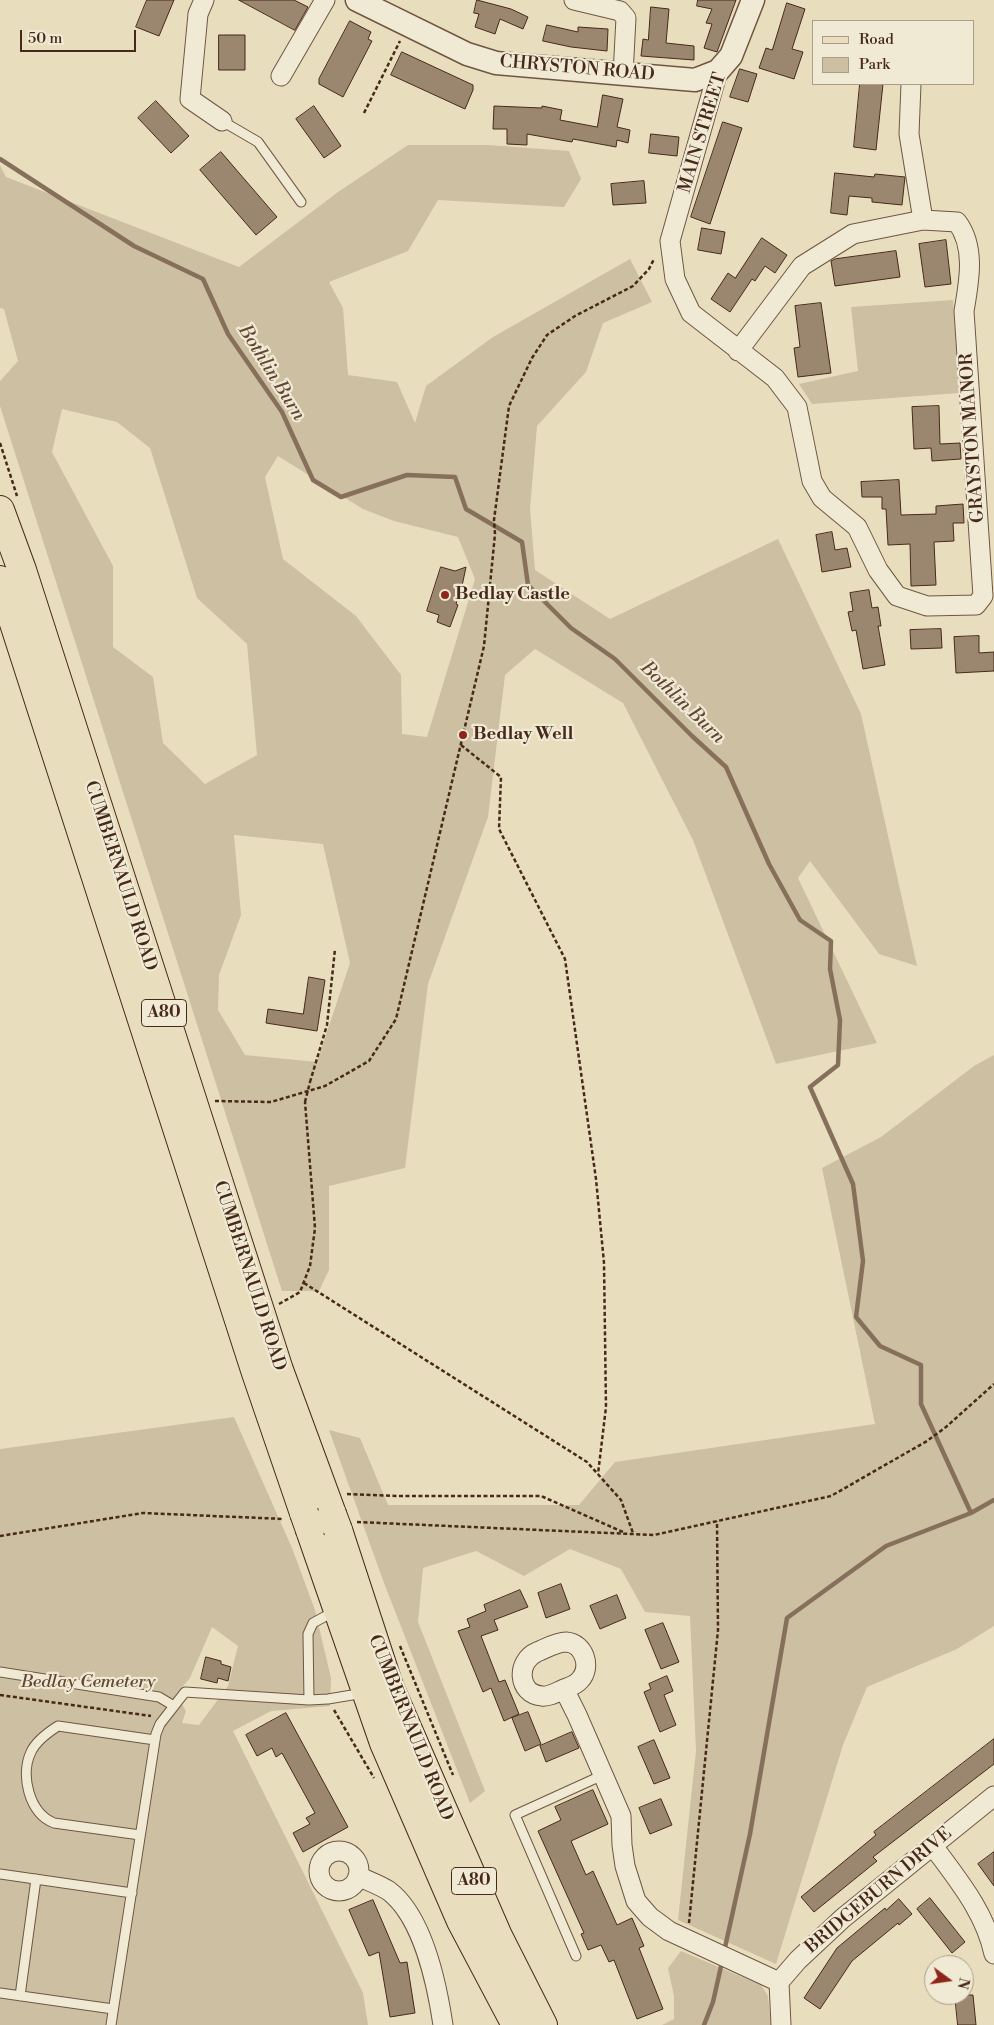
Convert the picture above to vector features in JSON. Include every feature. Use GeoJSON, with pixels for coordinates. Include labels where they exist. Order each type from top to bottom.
{"type":"FeatureCollection","features":[{"type":"Feature","properties":{"kind":"main road","name":"CUMBERNAULD ROAD"},"geometry":{"type":"LineString","coordinates":[[0,510],[22,570],[279,1370],[340,1515],[389,1686],[498,1936],[544,2025]]}},
{"type":"Feature","properties":{"kind":"main road","name":"CUMBERNAULD ROAD"},"geometry":{"type":"LineString","coordinates":[[0,580],[302,1521],[338,1610],[384,1743],[461,1921],[516,2025]]}},
{"type":"Feature","properties":{"kind":"street"},"geometry":{"type":"LineString","coordinates":[[204,0],[198,14],[190,99],[222,121]]}},
{"type":"Feature","properties":{"kind":"street"},"geometry":{"type":"LineString","coordinates":[[281,76],[325,0]]}},
{"type":"Feature","properties":{"kind":"street","name":"CHRYSTON ROAD"},"geometry":{"type":"LineString","coordinates":[[357,0],[467,54],[496,63],[695,80],[718,71]]}},
{"type":"Feature","properties":{"kind":"street"},"geometry":{"type":"LineString","coordinates":[[574,0],[620,12],[626,18],[623,75]]}},
{"type":"Feature","properties":{"kind":"street","name":"MAIN STREET"},"geometry":{"type":"LineString","coordinates":[[670,241],[718,71],[731,56],[753,0]]}},
{"type":"Feature","properties":{"kind":"street"},"geometry":{"type":"LineString","coordinates":[[911,85],[908,134],[923,220]]}},
{"type":"Feature","properties":{"kind":"street","name":"GRAYSTON MANOR"},"geometry":{"type":"LineString","coordinates":[[670,241],[675,279],[692,313],[738,351],[775,378],[797,407],[812,481],[822,498],[857,527],[878,570],[897,596],[927,606],[976,605],[983,596],[964,311],[971,272],[965,233],[957,222],[923,220],[853,234],[802,266],[738,351]]}},
{"type":"Feature","properties":{"kind":"street"},"geometry":{"type":"LineString","coordinates":[[564,1689],[621,1816],[625,1866],[636,1901],[650,1917],[669,1931],[779,1982],[781,2025]]}},
{"type":"Feature","properties":{"kind":"street","name":"BRIDGEBURN DRIVE"},"geometry":{"type":"LineString","coordinates":[[779,1982],[798,1960],[843,1918],[994,1796]]}},
{"type":"Feature","properties":{"kind":"street"},"geometry":{"type":"LineString","coordinates":[[933,1846],[978,1910],[987,1929],[994,1954]]}},
{"type":"Feature","properties":{"kind":"street"},"geometry":{"type":"LineString","coordinates":[[358,1876],[389,1891],[407,1910],[430,1963],[443,2025]]}},
{"type":"Feature","properties":{"kind":"lane"},"geometry":{"type":"LineString","coordinates":[[222,121],[258,142],[300,202]]}},
{"type":"Feature","properties":{"kind":"lane"},"geometry":{"type":"LineString","coordinates":[[309,1700],[308,1634],[313,1623],[338,1610]]}},
{"type":"Feature","properties":{"kind":"lane"},"geometry":{"type":"LineString","coordinates":[[0,1672],[159,1696],[174,1706]]}},
{"type":"Feature","properties":{"kind":"lane"},"geometry":{"type":"LineString","coordinates":[[111,2025],[155,1740],[164,1718],[185,1692],[309,1700],[367,1693]]}},
{"type":"Feature","properties":{"kind":"lane"},"geometry":{"type":"LineString","coordinates":[[140,1835],[54,1823],[47,1820],[35,1806],[29,1795],[26,1768],[34,1746],[58,1726],[155,1740]]}},
{"type":"Feature","properties":{"kind":"lane"},"geometry":{"type":"LineString","coordinates":[[576,1956],[515,1816],[603,1775]]}},
{"type":"Feature","properties":{"kind":"lane"},"geometry":{"type":"LineString","coordinates":[[0,1874],[132,1892]]}},
{"type":"Feature","properties":{"kind":"lane"},"geometry":{"type":"LineString","coordinates":[[20,1996],[36,1879]]}},
{"type":"Feature","properties":{"kind":"lane"},"geometry":{"type":"LineString","coordinates":[[0,1993],[113,2009]]}},
{"type":"Feature","properties":{"kind":"path"},"geometry":{"type":"LineString","coordinates":[[364,113],[408,25]]}},
{"type":"Feature","properties":{"kind":"path"},"geometry":{"type":"LineString","coordinates":[[211,1101],[271,1102],[325,1086],[368,1061],[396,1019],[484,646],[495,534],[494,520],[509,406],[532,358],[547,335],[575,316],[633,286],[650,269],[662,242],[670,241]]}},
{"type":"Feature","properties":{"kind":"path"},"geometry":{"type":"LineString","coordinates":[[461,745],[501,777],[499,829],[566,959],[596,1179],[604,1263],[606,1407],[598,1474]]}},
{"type":"Feature","properties":{"kind":"path"},"geometry":{"type":"LineString","coordinates":[[260,1311],[300,1292],[310,1266],[315,1228],[305,1102],[327,1025],[335,949]]}},
{"type":"Feature","properties":{"kind":"path"},"geometry":{"type":"LineString","coordinates":[[304,1283],[587,1462],[621,1500],[633,1534]]}},
{"type":"Feature","properties":{"kind":"path"},"geometry":{"type":"LineString","coordinates":[[340,1515],[654,1534],[831,1496],[927,1441],[946,1427],[994,1384]]}},
{"type":"Feature","properties":{"kind":"path"},"geometry":{"type":"LineString","coordinates":[[340,1515],[396,1496],[541,1496],[626,1533]]}},
{"type":"Feature","properties":{"kind":"path"},"geometry":{"type":"LineString","coordinates":[[0,1536],[143,1513],[302,1521]]}},
{"type":"Feature","properties":{"kind":"path"},"geometry":{"type":"LineString","coordinates":[[686,1939],[691,1912],[718,1630],[717,1521]]}},
{"type":"Feature","properties":{"kind":"path"},"geometry":{"type":"LineString","coordinates":[[398,1640],[453,1776]]}},
{"type":"Feature","properties":{"kind":"path"},"geometry":{"type":"LineString","coordinates":[[0,1695],[164,1718]]}},
{"type":"Feature","properties":{"kind":"green space"},"geometry":{"type":"Polygon","coordinates":[[[408,145],[488,145],[569,151],[581,179],[564,207],[438,200],[408,251],[329,282],[343,308],[348,375],[397,382],[415,423],[426,386],[493,337],[630,259],[652,302],[603,323],[586,372],[537,426],[530,509],[535,570],[610,619],[778,539],[861,714],[917,966],[879,954],[810,861],[798,878],[877,1043],[776,1064],[693,840],[623,703],[535,649],[505,675],[488,817],[428,984],[405,1168],[329,1186],[329,1270],[319,1291],[282,1291],[0,406],[0,381],[18,361],[4,309],[0,308],[0,165],[6,177],[239,267],[338,192],[408,145]],[[62,409],[52,452],[113,566],[113,647],[153,677],[163,743],[205,784],[257,755],[247,644],[197,598],[150,448],[117,422],[62,409]],[[278,456],[265,477],[283,559],[356,616],[401,675],[402,734],[427,737],[475,579],[458,537],[394,521],[363,509],[278,456]],[[234,835],[241,915],[219,975],[218,1010],[245,1055],[317,1062],[350,963],[323,844],[234,835]]]}},
{"type":"Feature","properties":{"kind":"green space"},"geometry":{"type":"Polygon","coordinates":[[[953,300],[959,393],[812,404],[799,384],[858,371],[851,307],[953,300]]]}},
{"type":"Feature","properties":{"kind":"green space"},"geometry":{"type":"Polygon","coordinates":[[[994,1055],[994,1626],[957,1649],[867,1687],[843,1745],[776,1964],[678,1920],[696,1751],[690,1616],[645,1612],[621,1569],[570,1549],[524,1576],[476,1551],[423,1568],[418,1622],[485,1791],[470,1803],[384,1583],[329,1430],[360,1438],[388,1505],[579,1505],[615,1462],[875,1424],[822,1168],[881,1137],[974,1066],[994,1055]]]}},
{"type":"Feature","properties":{"kind":"green space","name":"Bedlay Cemetery"},"geometry":{"type":"Polygon","coordinates":[[[234,1417],[292,1548],[315,1610],[331,1678],[330,1706],[271,1711],[233,1731],[363,1993],[368,2025],[0,2025],[0,1449],[234,1417]],[[212,1627],[190,1678],[176,1694],[186,1711],[182,1723],[199,1725],[228,1686],[238,1646],[212,1627]]]}},
{"type":"Feature","properties":{"kind":"green space"},"geometry":{"type":"Polygon","coordinates":[[[681,1951],[761,1985],[768,1996],[771,2025],[662,2025],[674,2019],[674,1996],[668,1968],[681,1951]]]}},
{"type":"Feature","properties":{"kind":"building"},"geometry":{"type":"Polygon","coordinates":[[[147,0],[174,0],[159,36],[136,27],[147,0]]]}},
{"type":"Feature","properties":{"kind":"building"},"geometry":{"type":"Polygon","coordinates":[[[239,0],[294,0],[308,7],[295,30],[239,0]]]}},
{"type":"Feature","properties":{"kind":"building"},"geometry":{"type":"Polygon","coordinates":[[[477,0],[511,9],[528,17],[523,29],[500,19],[495,34],[475,27],[479,14],[474,13],[477,0]]]}},
{"type":"Feature","properties":{"kind":"building"},"geometry":{"type":"Polygon","coordinates":[[[698,0],[736,0],[717,52],[704,48],[712,24],[706,23],[712,9],[697,6],[698,0]]]}},
{"type":"Feature","properties":{"kind":"building"},"geometry":{"type":"Polygon","coordinates":[[[787,3],[805,9],[792,49],[803,52],[794,79],[759,68],[766,48],[772,50],[787,3]]]}},
{"type":"Feature","properties":{"kind":"building"},"geometry":{"type":"Polygon","coordinates":[[[651,7],[669,9],[666,43],[694,46],[694,60],[641,56],[643,39],[648,40],[651,7]]]}},
{"type":"Feature","properties":{"kind":"building"},"geometry":{"type":"Polygon","coordinates":[[[350,21],[371,32],[368,39],[372,41],[343,97],[319,84],[319,79],[350,21]]]}},
{"type":"Feature","properties":{"kind":"building"},"geometry":{"type":"Polygon","coordinates":[[[547,25],[578,32],[578,27],[608,29],[607,51],[571,47],[543,41],[547,25]]]}},
{"type":"Feature","properties":{"kind":"building"},"geometry":{"type":"Polygon","coordinates":[[[219,35],[245,35],[245,70],[219,70],[219,35]]]}},
{"type":"Feature","properties":{"kind":"building"},"geometry":{"type":"Polygon","coordinates":[[[402,52],[473,85],[473,90],[465,109],[391,75],[402,52]]]}},
{"type":"Feature","properties":{"kind":"building"},"geometry":{"type":"Polygon","coordinates":[[[740,69],[757,74],[748,102],[730,97],[740,69]]]}},
{"type":"Feature","properties":{"kind":"building"},"geometry":{"type":"Polygon","coordinates":[[[860,85],[883,85],[876,150],[854,147],[860,85]]]}},
{"type":"Feature","properties":{"kind":"building"},"geometry":{"type":"Polygon","coordinates":[[[603,95],[623,99],[617,127],[630,130],[628,143],[617,140],[616,147],[573,139],[572,142],[527,134],[527,145],[507,144],[507,129],[493,129],[494,106],[542,108],[542,106],[562,110],[560,120],[597,127],[603,95]]]}},
{"type":"Feature","properties":{"kind":"building"},"geometry":{"type":"Polygon","coordinates":[[[156,101],[189,136],[171,153],[138,118],[156,101]]]}},
{"type":"Feature","properties":{"kind":"building"},"geometry":{"type":"Polygon","coordinates":[[[314,106],[341,146],[324,158],[296,119],[314,106]]]}},
{"type":"Feature","properties":{"kind":"building"},"geometry":{"type":"Polygon","coordinates":[[[723,122],[742,128],[710,224],[691,217],[723,122]]]}},
{"type":"Feature","properties":{"kind":"building"},"geometry":{"type":"Polygon","coordinates":[[[651,134],[679,137],[677,156],[649,153],[651,134]]]}},
{"type":"Feature","properties":{"kind":"building"},"geometry":{"type":"Polygon","coordinates":[[[221,152],[277,217],[256,235],[200,170],[221,152]]]}},
{"type":"Feature","properties":{"kind":"building"},"geometry":{"type":"Polygon","coordinates":[[[835,173],[874,177],[875,174],[905,177],[902,205],[872,202],[872,198],[849,196],[847,215],[831,213],[835,173]]]}},
{"type":"Feature","properties":{"kind":"building"},"geometry":{"type":"Polygon","coordinates":[[[644,181],[646,203],[613,205],[611,184],[644,181]]]}},
{"type":"Feature","properties":{"kind":"building"},"geometry":{"type":"Polygon","coordinates":[[[702,228],[725,232],[721,254],[698,250],[702,228]]]}},
{"type":"Feature","properties":{"kind":"building"},"geometry":{"type":"Polygon","coordinates":[[[762,238],[787,255],[775,273],[765,266],[755,281],[752,279],[730,312],[711,299],[728,273],[735,278],[762,238]]]}},
{"type":"Feature","properties":{"kind":"building"},"geometry":{"type":"Polygon","coordinates":[[[946,240],[951,284],[925,287],[919,244],[946,240]]]}},
{"type":"Feature","properties":{"kind":"building"},"geometry":{"type":"Polygon","coordinates":[[[896,251],[900,277],[835,286],[831,261],[896,251]]]}},
{"type":"Feature","properties":{"kind":"building"},"geometry":{"type":"Polygon","coordinates":[[[821,303],[831,373],[798,377],[794,348],[800,347],[795,306],[821,303]]]}},
{"type":"Feature","properties":{"kind":"building"},"geometry":{"type":"Polygon","coordinates":[[[939,406],[940,444],[960,443],[961,459],[932,461],[931,448],[914,449],[912,407],[939,406]]]}},
{"type":"Feature","properties":{"kind":"building"},"geometry":{"type":"Polygon","coordinates":[[[899,480],[901,515],[936,514],[936,506],[963,504],[964,523],[953,523],[954,541],[934,542],[936,585],[911,586],[910,544],[888,545],[886,509],[882,509],[882,497],[862,497],[861,482],[899,480]]]}},
{"type":"Feature","properties":{"kind":"building"},"geometry":{"type":"Polygon","coordinates":[[[832,532],[835,550],[847,548],[851,567],[822,572],[816,535],[832,532]]]}},
{"type":"Feature","properties":{"kind":"building","name":"Bedlay Castle"},"geometry":{"type":"Polygon","coordinates":[[[441,567],[455,571],[466,567],[456,604],[458,605],[450,627],[437,622],[439,615],[427,611],[441,567]]]}},
{"type":"Feature","properties":{"kind":"building"},"geometry":{"type":"Polygon","coordinates":[[[869,590],[872,608],[878,607],[881,626],[878,626],[885,665],[863,669],[856,630],[852,631],[848,612],[853,611],[850,593],[869,590]]]}},
{"type":"Feature","properties":{"kind":"building"},"geometry":{"type":"Polygon","coordinates":[[[941,629],[942,648],[911,649],[910,630],[941,629]]]}},
{"type":"Feature","properties":{"kind":"building"},"geometry":{"type":"Polygon","coordinates":[[[979,636],[979,653],[994,652],[994,671],[956,673],[954,637],[979,636]]]}},
{"type":"Feature","properties":{"kind":"building"},"geometry":{"type":"Polygon","coordinates":[[[309,977],[325,980],[317,1031],[266,1023],[268,1009],[303,1014],[309,977]]]}},
{"type":"Feature","properties":{"kind":"building"},"geometry":{"type":"Polygon","coordinates":[[[561,1584],[570,1609],[546,1618],[538,1593],[561,1584]]]}},
{"type":"Feature","properties":{"kind":"building"},"geometry":{"type":"Polygon","coordinates":[[[520,1590],[528,1607],[494,1620],[498,1630],[481,1636],[499,1682],[505,1680],[519,1714],[504,1721],[491,1688],[483,1692],[458,1631],[470,1627],[467,1619],[486,1611],[484,1605],[520,1590]]]}},
{"type":"Feature","properties":{"kind":"building"},"geometry":{"type":"Polygon","coordinates":[[[617,1595],[626,1618],[600,1629],[590,1606],[617,1595]]]}},
{"type":"Feature","properties":{"kind":"building"},"geometry":{"type":"Polygon","coordinates":[[[663,1623],[679,1662],[661,1669],[645,1630],[663,1623]]]}},
{"type":"Feature","properties":{"kind":"building"},"geometry":{"type":"Polygon","coordinates":[[[206,1657],[221,1661],[221,1664],[231,1667],[228,1681],[218,1678],[217,1683],[201,1679],[206,1657]]]}},
{"type":"Feature","properties":{"kind":"building"},"geometry":{"type":"Polygon","coordinates":[[[667,1676],[673,1691],[664,1695],[676,1725],[660,1732],[644,1692],[651,1689],[649,1684],[667,1676]]]}},
{"type":"Feature","properties":{"kind":"building"},"geometry":{"type":"Polygon","coordinates":[[[528,1712],[541,1744],[525,1751],[512,1718],[528,1712]]]}},
{"type":"Feature","properties":{"kind":"building"},"geometry":{"type":"Polygon","coordinates":[[[286,1713],[348,1827],[303,1852],[293,1833],[310,1824],[306,1818],[315,1813],[282,1753],[276,1757],[272,1748],[257,1756],[246,1735],[286,1713]]]}},
{"type":"Feature","properties":{"kind":"building"},"geometry":{"type":"Polygon","coordinates":[[[572,1732],[579,1748],[546,1762],[540,1746],[572,1732]]]}},
{"type":"Feature","properties":{"kind":"building"},"geometry":{"type":"Polygon","coordinates":[[[994,1739],[994,1764],[873,1857],[877,1861],[814,1912],[801,1897],[876,1835],[874,1832],[994,1739]]]}},
{"type":"Feature","properties":{"kind":"building"},"geometry":{"type":"Polygon","coordinates":[[[654,1740],[670,1778],[654,1784],[638,1747],[654,1740]]]}},
{"type":"Feature","properties":{"kind":"building"},"geometry":{"type":"Polygon","coordinates":[[[593,1790],[608,1824],[571,1841],[586,1875],[593,1871],[617,1925],[632,1918],[644,1946],[639,1948],[663,2009],[637,2019],[614,1960],[609,1962],[601,1945],[588,1950],[581,1934],[584,1933],[538,1831],[561,1820],[555,1807],[593,1790]]]}},
{"type":"Feature","properties":{"kind":"building"},"geometry":{"type":"Polygon","coordinates":[[[661,1799],[672,1825],[650,1834],[639,1808],[661,1799]]]}},
{"type":"Feature","properties":{"kind":"building"},"geometry":{"type":"Polygon","coordinates":[[[994,1852],[994,1886],[978,1864],[994,1852]]]}},
{"type":"Feature","properties":{"kind":"building"},"geometry":{"type":"Polygon","coordinates":[[[930,1898],[965,1942],[952,1953],[917,1909],[930,1898]]]}},
{"type":"Feature","properties":{"kind":"building"},"geometry":{"type":"Polygon","coordinates":[[[899,1899],[912,1914],[899,1925],[898,1923],[852,1961],[820,2009],[804,1998],[837,1948],[885,1908],[886,1910],[899,1899]]]}},
{"type":"Feature","properties":{"kind":"building"},"geometry":{"type":"Polygon","coordinates":[[[373,1900],[400,1963],[407,1962],[415,2013],[390,2017],[379,1952],[369,1956],[349,1910],[373,1900]]]}},
{"type":"Feature","properties":{"kind":"building"},"geometry":{"type":"Polygon","coordinates":[[[956,2005],[974,2005],[976,2025],[958,2025],[956,2005]]]}},
{"type":"Feature","properties":{"kind":"waterway","name":"Bothlin Burn"},"geometry":{"type":"LineString","coordinates":[[0,159],[134,246],[203,279],[228,334],[282,412],[313,480],[341,497],[407,475],[455,477],[466,509],[522,542],[528,585],[571,628],[615,659],[726,767],[769,864],[800,920],[831,941],[830,969],[840,1020],[838,1065],[810,1087],[853,1184],[863,1261],[856,1317],[880,1346],[921,1365],[921,1404],[971,1513]]}},
{"type":"Feature","properties":{"kind":"waterway"},"geometry":{"type":"LineString","coordinates":[[724,1952],[750,1834],[787,1618],[886,1546],[971,1513],[994,1500]]}},
{"type":"Feature","properties":{"kind":"waterway"},"geometry":{"type":"LineString","coordinates":[[704,2025],[713,2002],[722,1962]]}},
{"type":"Feature","properties":{"kind":"place","name":"Bedlay Castle"},"geometry":{"type":"Point","coordinates":[445,595]}},
{"type":"Feature","properties":{"kind":"place","name":"Bedlay Well"},"geometry":{"type":"Point","coordinates":[463,735]}}]}
